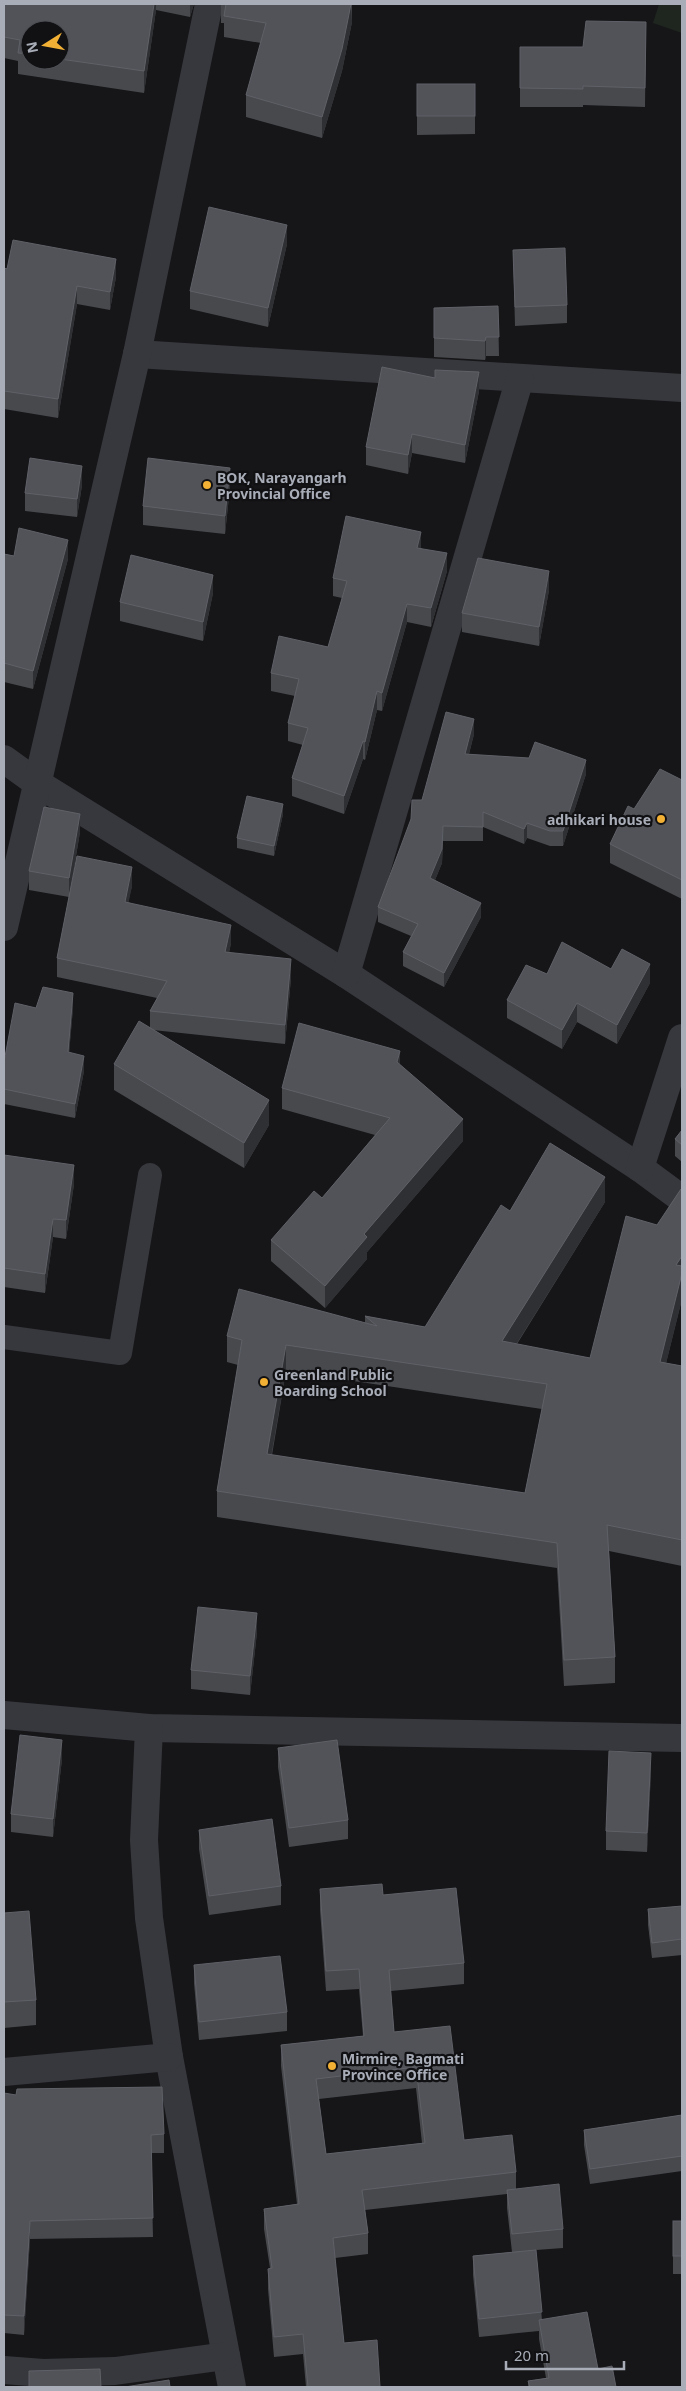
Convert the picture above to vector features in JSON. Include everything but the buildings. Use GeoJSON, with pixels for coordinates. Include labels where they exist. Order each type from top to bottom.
{"type":"FeatureCollection","features":[{"type":"Feature","properties":{"kind":"street"},"geometry":{"type":"LineString","coordinates":[[4,927],[137,354],[209,4]]}},
{"type":"Feature","properties":{"kind":"street"},"geometry":{"type":"LineString","coordinates":[[137,354],[682,388]]}},
{"type":"Feature","properties":{"kind":"street"},"geometry":{"type":"LineString","coordinates":[[346,974],[520,378]]}},
{"type":"Feature","properties":{"kind":"street"},"geometry":{"type":"LineString","coordinates":[[4,759],[37,783],[346,974],[640,1168],[682,1199]]}},
{"type":"Feature","properties":{"kind":"street"},"geometry":{"type":"LineString","coordinates":[[640,1168],[682,1038]]}},
{"type":"Feature","properties":{"kind":"street"},"geometry":{"type":"LineString","coordinates":[[4,1715],[149,1728],[682,1738]]}},
{"type":"Feature","properties":{"kind":"street"},"geometry":{"type":"LineString","coordinates":[[149,1728],[144,1840],[148,1908],[170,2057],[232,2387]]}},
{"type":"Feature","properties":{"kind":"street"},"geometry":{"type":"LineString","coordinates":[[4,2072],[170,2057]]}},
{"type":"Feature","properties":{"kind":"street"},"geometry":{"type":"LineString","coordinates":[[4,2370],[43,2373],[115,2371],[226,2356]]}},
{"type":"Feature","properties":{"kind":"lane"},"geometry":{"type":"LineString","coordinates":[[4,1337],[120,1353],[150,1175]]}},
{"type":"Feature","properties":{"kind":"shaded area"},"geometry":{"type":"Polygon","coordinates":[[[659,4],[682,4],[682,33],[653,23],[659,4]]]}},
{"type":"Feature","properties":{"kind":"place","name":"BOK, Narayangarh Provincial Office"},"geometry":{"type":"Point","coordinates":[207,485]}},
{"type":"Feature","properties":{"kind":"place","name":"adhikari house"},"geometry":{"type":"Point","coordinates":[661,819]}},
{"type":"Feature","properties":{"kind":"place","name":"Greenland Public Boarding School"},"geometry":{"type":"Point","coordinates":[264,1382]}},
{"type":"Feature","properties":{"kind":"place","name":"Mirmire, Bagmati Province Office"},"geometry":{"type":"Point","coordinates":[332,2066]}}]}
